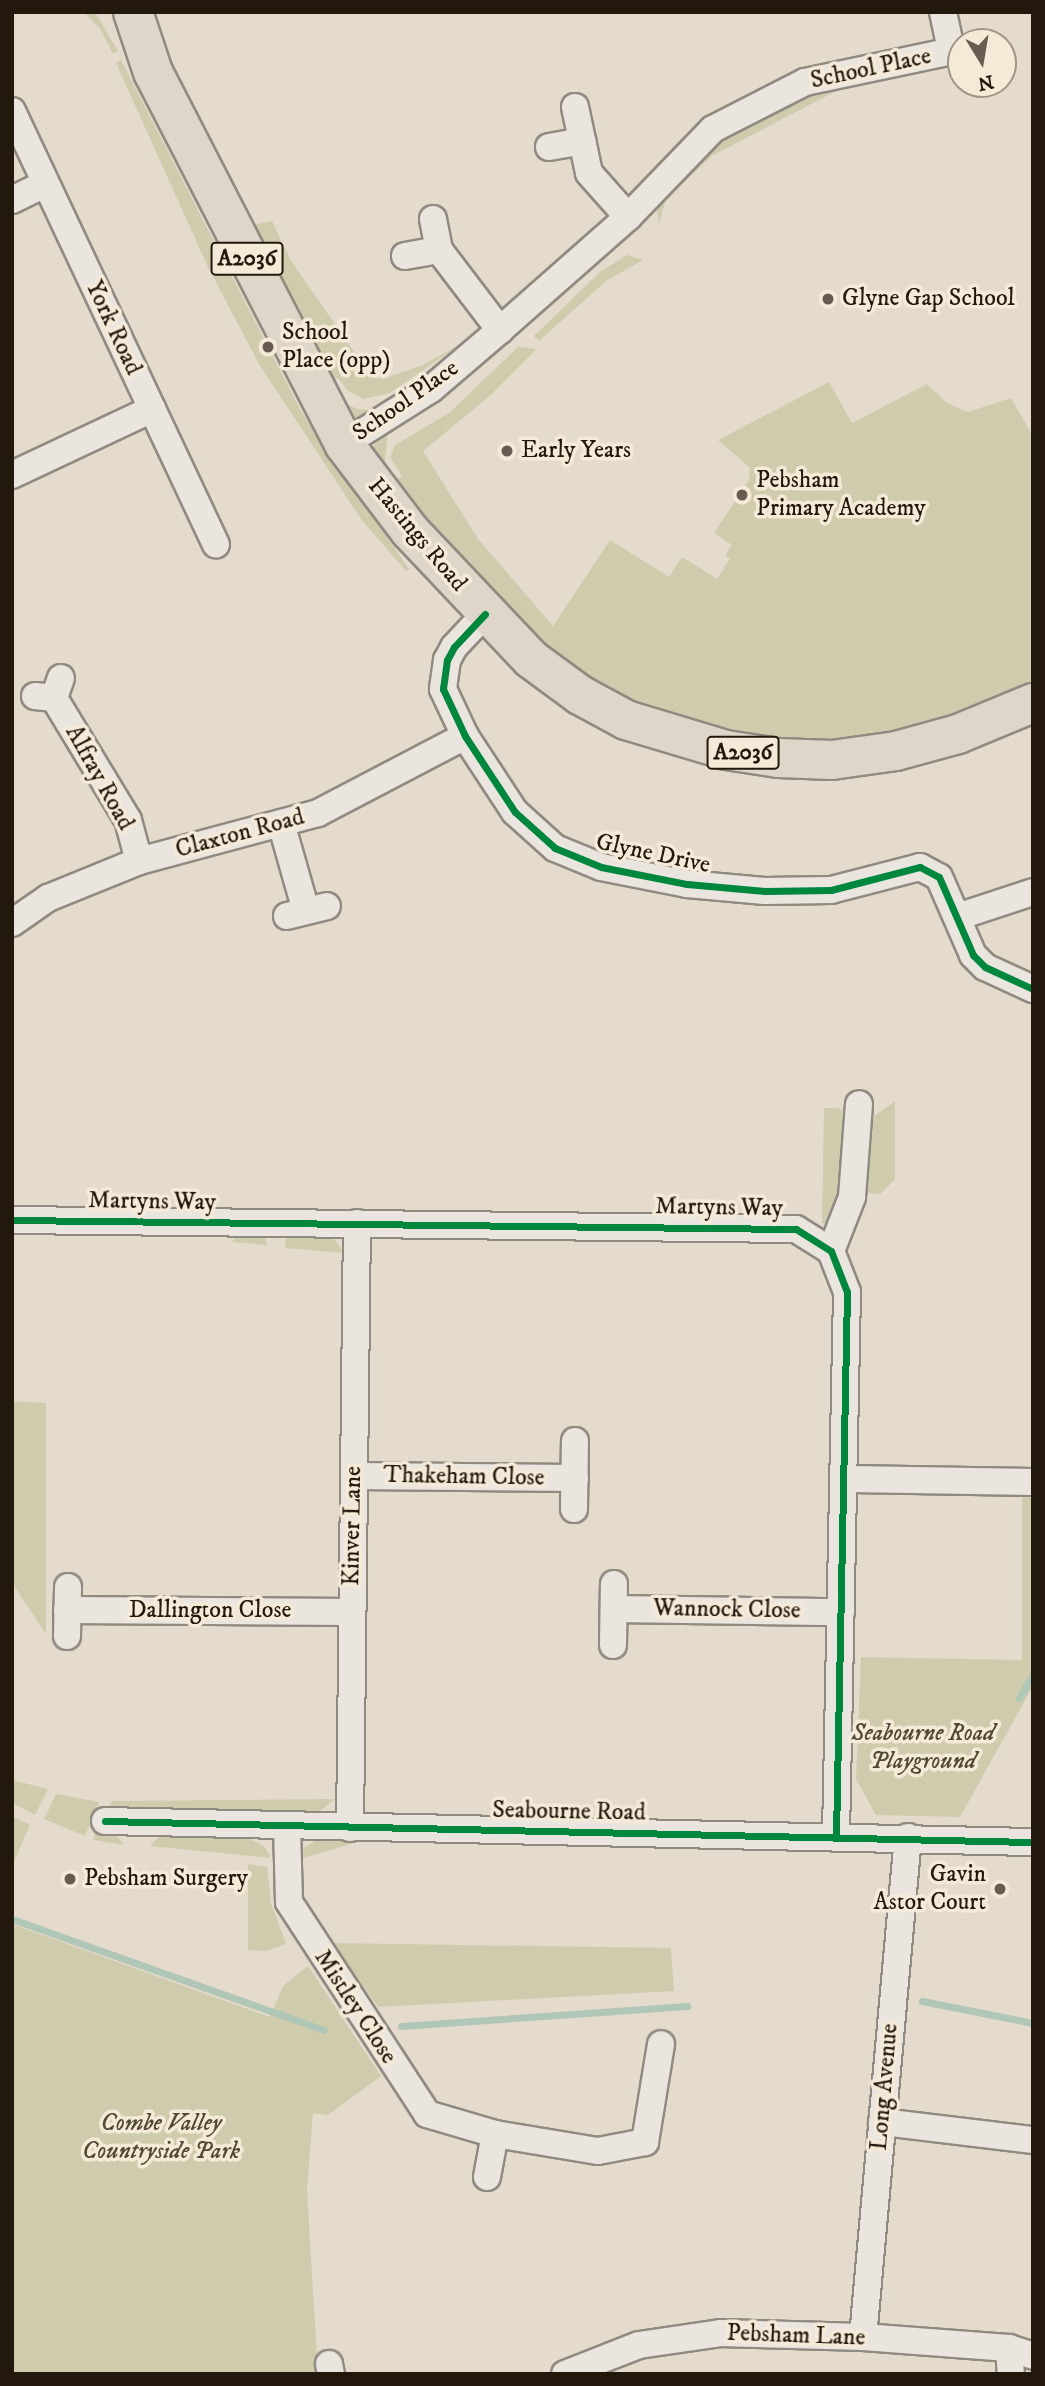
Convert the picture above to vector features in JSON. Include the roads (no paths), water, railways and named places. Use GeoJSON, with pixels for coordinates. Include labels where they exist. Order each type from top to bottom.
{"type":"FeatureCollection","features":[{"type":"Feature","properties":{"kind":"main road","name":"Hastings Road"},"geometry":{"type":"LineString","coordinates":[[135,17],[158,82],[344,444],[410,531],[485,614],[531,659],[580,695],[626,720],[726,750],[832,761],[896,751],[958,734],[1033,703]]}},
{"type":"Feature","properties":{"kind":"street","name":"School Place"},"geometry":{"type":"LineString","coordinates":[[344,444],[430,389],[500,330],[628,217],[713,129],[747,108],[805,82],[846,70],[947,52]]}},
{"type":"Feature","properties":{"kind":"street"},"geometry":{"type":"LineString","coordinates":[[575,107],[589,173],[628,217]]}},
{"type":"Feature","properties":{"kind":"street","name":"York Road"},"geometry":{"type":"LineString","coordinates":[[12,111],[216,544]]}},
{"type":"Feature","properties":{"kind":"street"},"geometry":{"type":"LineString","coordinates":[[549,147],[582,141]]}},
{"type":"Feature","properties":{"kind":"street"},"geometry":{"type":"LineString","coordinates":[[12,200],[45,184]]}},
{"type":"Feature","properties":{"kind":"street"},"geometry":{"type":"LineString","coordinates":[[433,219],[439,250],[500,330]]}},
{"type":"Feature","properties":{"kind":"street"},"geometry":{"type":"LineString","coordinates":[[405,256],[439,250]]}},
{"type":"Feature","properties":{"kind":"street"},"geometry":{"type":"LineString","coordinates":[[12,475],[152,409]]}},
{"type":"Feature","properties":{"kind":"street","name":"Glyne Drive"},"geometry":{"type":"LineString","coordinates":[[485,614],[454,648],[443,676],[447,701],[465,736],[515,812],[555,848],[601,867],[687,884],[765,891],[831,890],[920,867],[939,877],[957,917],[963,938],[985,967],[1033,989]]}},
{"type":"Feature","properties":{"kind":"street","name":"Alfray Road"},"geometry":{"type":"LineString","coordinates":[[50,691],[128,820],[139,861]]}},
{"type":"Feature","properties":{"kind":"street","name":"Claxton Road"},"geometry":{"type":"LineString","coordinates":[[12,922],[48,898],[139,861],[318,813],[465,736]]}},
{"type":"Feature","properties":{"kind":"street"},"geometry":{"type":"LineString","coordinates":[[281,823],[307,911]]}},
{"type":"Feature","properties":{"kind":"street"},"geometry":{"type":"LineString","coordinates":[[957,917],[1033,892]]}},
{"type":"Feature","properties":{"kind":"street"},"geometry":{"type":"LineString","coordinates":[[836,1836],[847,1293],[831,1251],[852,1197],[859,1104]]}},
{"type":"Feature","properties":{"kind":"street","name":"Martyns Way"},"geometry":{"type":"LineString","coordinates":[[12,1220],[796,1228],[831,1251]]}},
{"type":"Feature","properties":{"kind":"street","name":"Kinver Lane"},"geometry":{"type":"LineString","coordinates":[[350,1828],[357,1223]]}},
{"type":"Feature","properties":{"kind":"street","name":"Thakeham Close"},"geometry":{"type":"LineString","coordinates":[[574,1509],[575,1441]]}},
{"type":"Feature","properties":{"kind":"street","name":"Thakeham Close"},"geometry":{"type":"LineString","coordinates":[[354,1476],[575,1478]]}},
{"type":"Feature","properties":{"kind":"street"},"geometry":{"type":"LineString","coordinates":[[843,1479],[1033,1482]]}},
{"type":"Feature","properties":{"kind":"street","name":"Wannock Close"},"geometry":{"type":"LineString","coordinates":[[613,1645],[614,1596],[841,1612]]}},
{"type":"Feature","properties":{"kind":"street","name":"Dallington Close"},"geometry":{"type":"LineString","coordinates":[[67,1611],[352,1612]]}},
{"type":"Feature","properties":{"kind":"street","name":"Seabourne Road"},"geometry":{"type":"LineString","coordinates":[[105,1821],[350,1828],[908,1837],[1033,1842]]}},
{"type":"Feature","properties":{"kind":"street","name":"Mistley Close"},"geometry":{"type":"LineString","coordinates":[[287,1826],[289,1902],[427,2114],[495,2134],[598,2151],[645,2142],[661,2044]]}},
{"type":"Feature","properties":{"kind":"street","name":"Long Avenue"},"geometry":{"type":"LineString","coordinates":[[863,2337],[908,1837]]}},
{"type":"Feature","properties":{"kind":"street"},"geometry":{"type":"LineString","coordinates":[[882,2122],[1033,2140]]}},
{"type":"Feature","properties":{"kind":"street"},"geometry":{"type":"LineString","coordinates":[[487,2177],[495,2134]]}},
{"type":"Feature","properties":{"kind":"street","name":"Pebsham Lane"},"geometry":{"type":"LineString","coordinates":[[576,2371],[639,2345],[720,2333],[863,2337],[1017,2359]]}},
{"type":"Feature","properties":{"kind":"waterway"},"geometry":{"type":"LineString","coordinates":[[1019,1698],[1033,1675]]}},
{"type":"Feature","properties":{"kind":"waterway"},"geometry":{"type":"LineString","coordinates":[[12,1919],[324,2030]]}},
{"type":"Feature","properties":{"kind":"waterway"},"geometry":{"type":"LineString","coordinates":[[922,2001],[1033,2023]]}},
{"type":"Feature","properties":{"kind":"waterway"},"geometry":{"type":"LineString","coordinates":[[401,2026],[687,2006]]}},
{"type":"Feature","properties":{"kind":"place","name":"Glyne Gap School"},"geometry":{"type":"Point","coordinates":[828,299]}},
{"type":"Feature","properties":{"kind":"place","name":"School Place (opp)"},"geometry":{"type":"Point","coordinates":[268,347]}},
{"type":"Feature","properties":{"kind":"place","name":"Early Years"},"geometry":{"type":"Point","coordinates":[507,451]}},
{"type":"Feature","properties":{"kind":"place","name":"Pebsham Primary Academy"},"geometry":{"type":"Point","coordinates":[742,495]}},
{"type":"Feature","properties":{"kind":"place","name":"Pebsham Surgery"},"geometry":{"type":"Point","coordinates":[70,1879]}},
{"type":"Feature","properties":{"kind":"place","name":"Gavin Astor Court"},"geometry":{"type":"Point","coordinates":[1000,1889]}},
{"type":"Feature","properties":{"kind":"park label","name":"Seabourne Road Playground"},"geometry":{"type":"Point","coordinates":[923,1748]}},
{"type":"Feature","properties":{"kind":"park label","name":"Combe Valley Countryside Park"},"geometry":{"type":"Point","coordinates":[161,2138]}}]}
